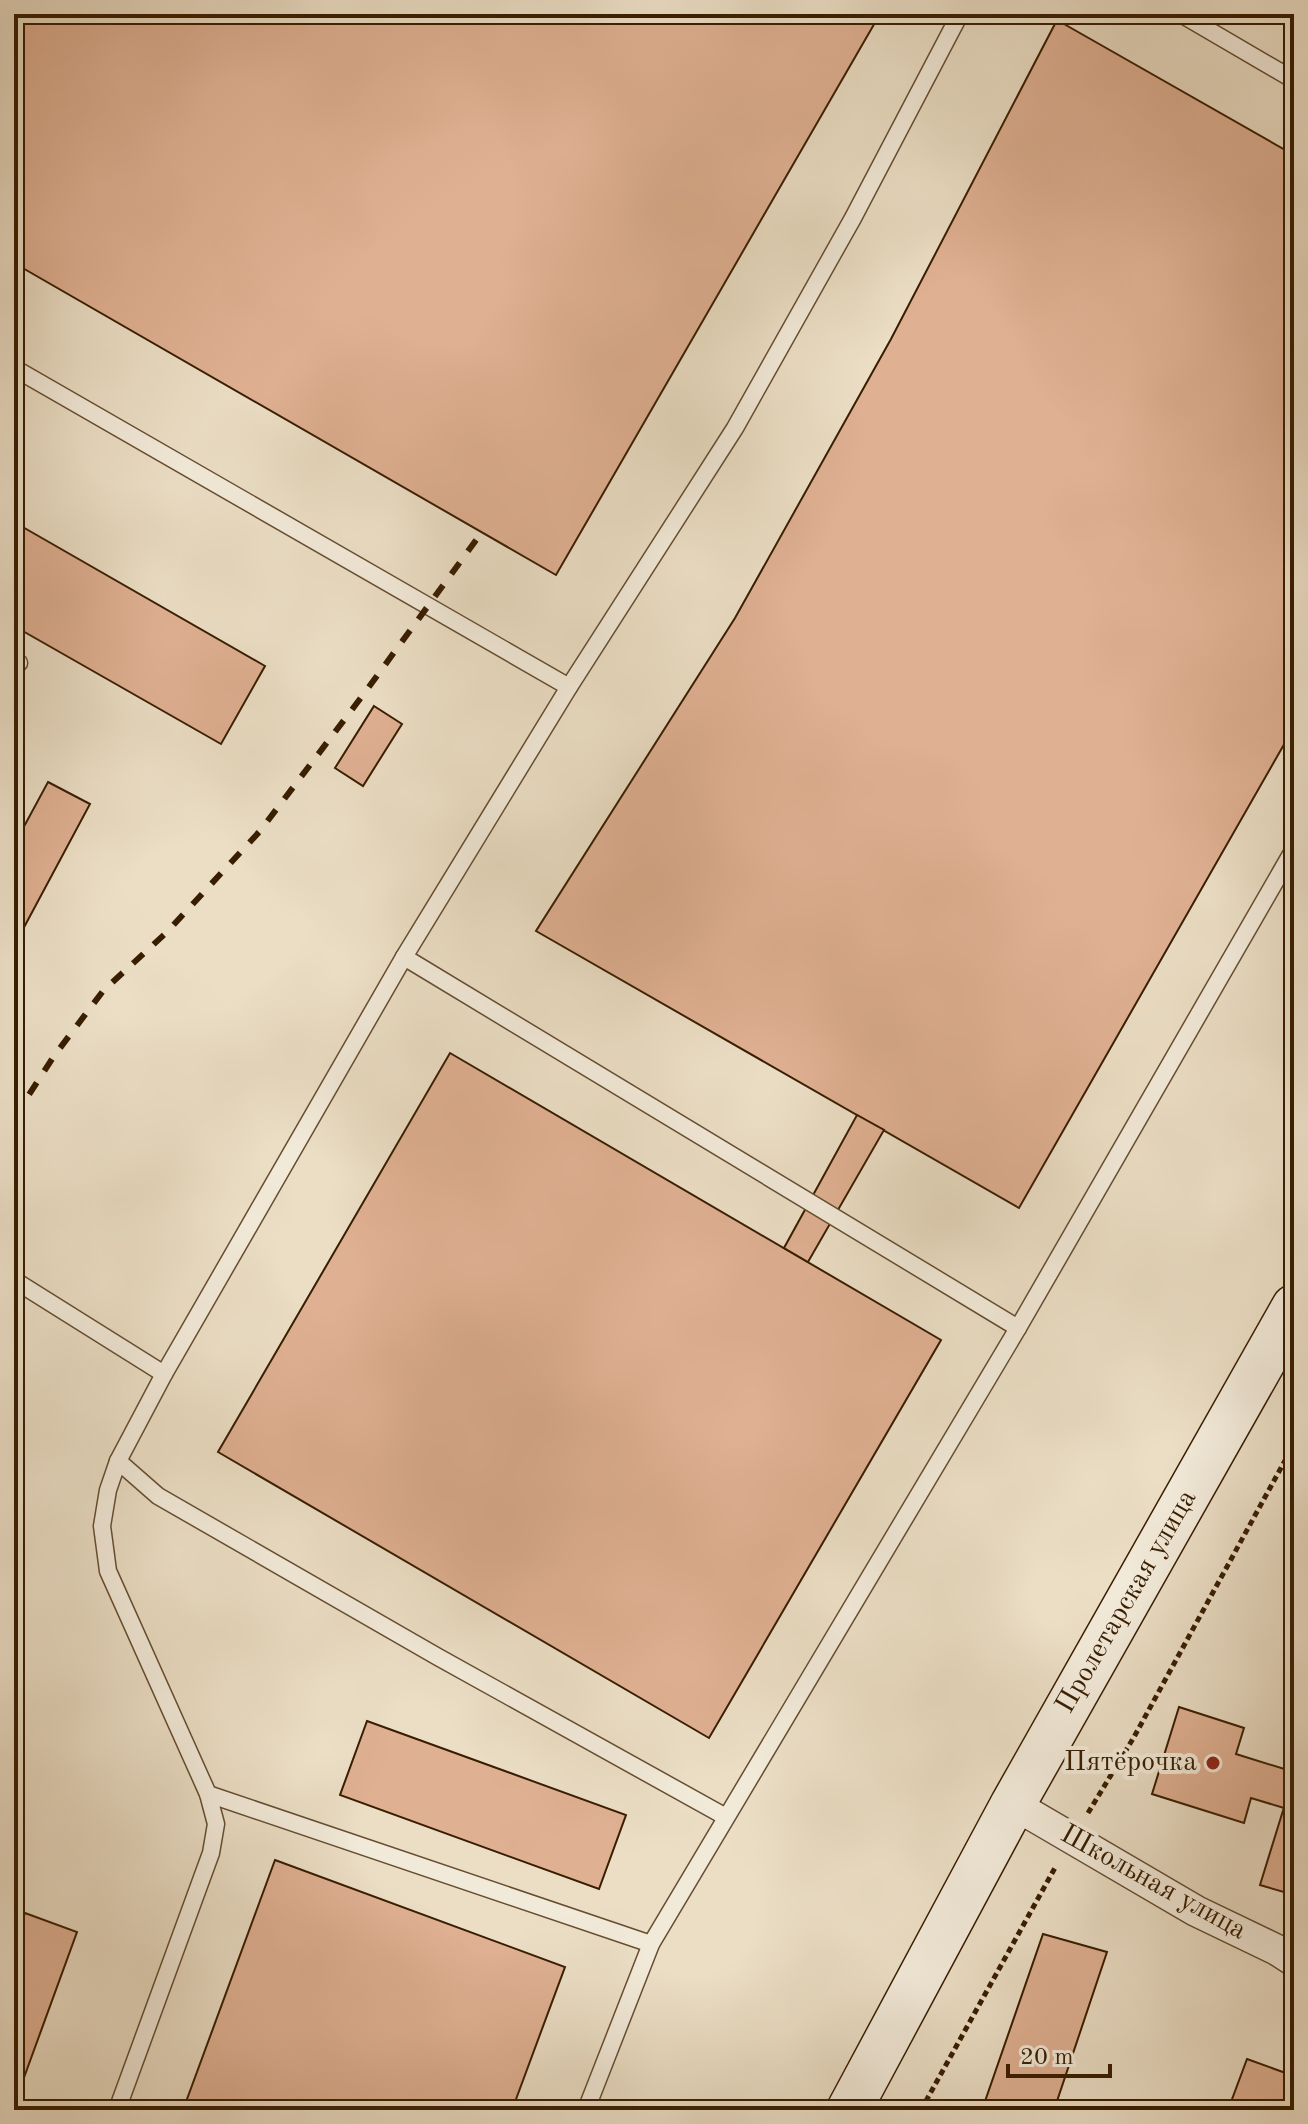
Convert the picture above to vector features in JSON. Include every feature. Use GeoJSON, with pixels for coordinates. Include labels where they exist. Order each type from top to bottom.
{"type":"FeatureCollection","features":[{"type":"Feature","properties":{"kind":"main road","name":"Пролетарская улица"},"geometry":{"type":"LineString","coordinates":[[849,2110],[1013,1804],[1278,1348],[1294,1307]]}},
{"type":"Feature","properties":{"kind":"street","name":"Школьная улица"},"geometry":{"type":"LineString","coordinates":[[1013,1804],[1196,1911],[1294,1961]]}},
{"type":"Feature","properties":{"kind":"lane"},"geometry":{"type":"LineString","coordinates":[[117,2110],[211,1853],[216,1824],[208,1794],[108,1571],[102,1526],[108,1490],[118,1461],[164,1374],[404,957],[569,687],[735,428],[853,218],[960,14]]}},
{"type":"Feature","properties":{"kind":"lane"},"geometry":{"type":"LineString","coordinates":[[1181,14],[1294,80]]}},
{"type":"Feature","properties":{"kind":"lane"},"geometry":{"type":"LineString","coordinates":[[14,368],[569,687]]}},
{"type":"Feature","properties":{"kind":"lane"},"geometry":{"type":"LineString","coordinates":[[586,2110],[651,1944],[1018,1328],[1294,849]]}},
{"type":"Feature","properties":{"kind":"lane"},"geometry":{"type":"LineString","coordinates":[[404,957],[1018,1328]]}},
{"type":"Feature","properties":{"kind":"lane"},"geometry":{"type":"LineString","coordinates":[[14,1280],[164,1374]]}},
{"type":"Feature","properties":{"kind":"lane"},"geometry":{"type":"LineString","coordinates":[[118,1461],[158,1496],[438,1657],[726,1817]]}},
{"type":"Feature","properties":{"kind":"lane"},"geometry":{"type":"LineString","coordinates":[[208,1794],[651,1944]]}},
{"type":"Feature","properties":{"kind":"path"},"geometry":{"type":"LineString","coordinates":[[921,2110],[1072,1838],[1134,1737],[1294,1444]]}},
{"type":"Feature","properties":{"kind":"building"},"geometry":{"type":"Polygon","coordinates":[[[25,14],[880,14],[556,575],[14,263],[14,33],[25,14]]]}},
{"type":"Feature","properties":{"kind":"building"},"geometry":{"type":"Polygon","coordinates":[[[1057,20],[1294,155],[1294,727],[1019,1208],[536,931],[735,618],[891,339],[1057,20]]]}},
{"type":"Feature","properties":{"kind":"building"},"geometry":{"type":"Polygon","coordinates":[[[14,522],[265,666],[221,744],[14,626],[14,522]]]}},
{"type":"Feature","properties":{"kind":"building"},"geometry":{"type":"Polygon","coordinates":[[[374,706],[402,724],[363,786],[335,768],[374,706]]]}},
{"type":"Feature","properties":{"kind":"building"},"geometry":{"type":"Polygon","coordinates":[[[48,782],[90,804],[14,946],[14,845],[48,782]]]}},
{"type":"Feature","properties":{"kind":"building"},"geometry":{"type":"Polygon","coordinates":[[[450,1053],[941,1340],[709,1738],[218,1452],[450,1053]]]}},
{"type":"Feature","properties":{"kind":"building"},"geometry":{"type":"Polygon","coordinates":[[[857,1115],[884,1130],[808,1262],[784,1248],[857,1115]]]}},
{"type":"Feature","properties":{"kind":"building","name":"Пятёрочка"},"geometry":{"type":"Polygon","coordinates":[[[1179,1707],[1244,1728],[1236,1754],[1294,1772],[1284,1808],[1251,1798],[1244,1823],[1152,1794],[1179,1707]]]}},
{"type":"Feature","properties":{"kind":"building"},"geometry":{"type":"Polygon","coordinates":[[[367,1721],[626,1815],[599,1889],[340,1795],[367,1721]]]}},
{"type":"Feature","properties":{"kind":"building"},"geometry":{"type":"Polygon","coordinates":[[[1294,1775],[1294,1895],[1260,1885],[1294,1775]]]}},
{"type":"Feature","properties":{"kind":"building"},"geometry":{"type":"Polygon","coordinates":[[[275,1860],[565,1967],[512,2110],[183,2110],[275,1860]]]}},
{"type":"Feature","properties":{"kind":"building"},"geometry":{"type":"Polygon","coordinates":[[[25,1913],[77,1932],[14,2105],[14,1942],[25,1913]]]}},
{"type":"Feature","properties":{"kind":"building"},"geometry":{"type":"Polygon","coordinates":[[[1043,1934],[1107,1952],[1054,2110],[982,2110],[1043,1934]]]}},
{"type":"Feature","properties":{"kind":"building"},"geometry":{"type":"Polygon","coordinates":[[[1247,2059],[1294,2076],[1294,2110],[1228,2110],[1247,2059]]]}},
{"type":"Feature","properties":{"kind":"railway"},"geometry":{"type":"LineString","coordinates":[[14,1118],[54,1056],[103,991],[167,932],[260,831],[482,532]]}},
{"type":"Feature","properties":{"kind":"place","name":"Пятёрочка"},"geometry":{"type":"Point","coordinates":[1213,1763]}}]}
